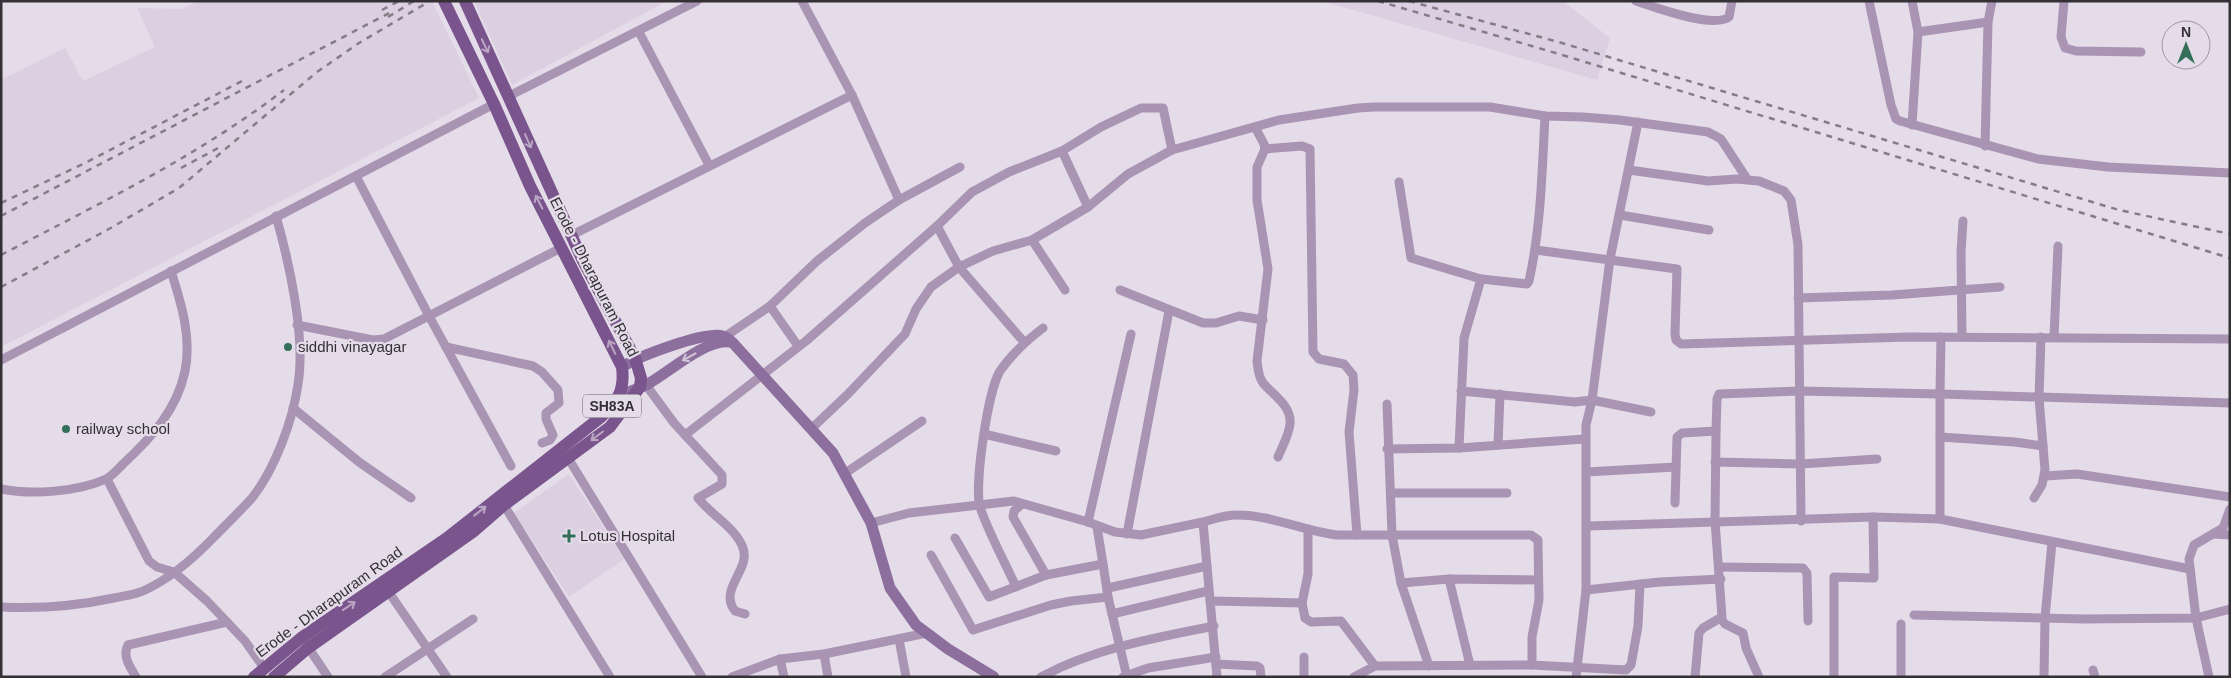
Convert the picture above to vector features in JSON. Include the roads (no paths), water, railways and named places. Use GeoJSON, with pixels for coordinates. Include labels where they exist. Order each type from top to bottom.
{"type":"FeatureCollection","features":[{"type":"Feature","properties":{"kind":"main road","name":"Erode - Dharapuram Road"},"geometry":{"type":"LineString","coordinates":[[254,677],[269,672],[305,643],[447,538],[602,417],[620,395],[623,384],[622,367],[530,186],[494,104],[444,1]]}},
{"type":"Feature","properties":{"kind":"main road","name":"Erode - Dharapuram Road"},"geometry":{"type":"LineString","coordinates":[[305,643],[388,591],[474,531],[504,505],[610,427],[643,386],[635,358],[583,261],[465,1]]}},
{"type":"Feature","properties":{"kind":"street"},"geometry":{"type":"LineString","coordinates":[[508,96],[639,32],[697,1]]}},
{"type":"Feature","properties":{"kind":"street"},"geometry":{"type":"LineString","coordinates":[[802,1],[852,95],[899,200]]}},
{"type":"Feature","properties":{"kind":"street"},"geometry":{"type":"LineString","coordinates":[[1636,1],[1665,11],[1718,21],[1729,17],[1732,1]]}},
{"type":"Feature","properties":{"kind":"street"},"geometry":{"type":"LineString","coordinates":[[1869,1],[1893,114],[1900,122],[2022,156],[2074,164],[2230,173]]}},
{"type":"Feature","properties":{"kind":"street"},"geometry":{"type":"LineString","coordinates":[[1912,1],[1918,32],[1912,125]]}},
{"type":"Feature","properties":{"kind":"street"},"geometry":{"type":"LineString","coordinates":[[1985,146],[1988,22],[1992,1]]}},
{"type":"Feature","properties":{"kind":"street"},"geometry":{"type":"LineString","coordinates":[[2064,1],[2061,36],[2065,48],[2076,51],[2141,52]]}},
{"type":"Feature","properties":{"kind":"street"},"geometry":{"type":"LineString","coordinates":[[1918,32],[1988,22]]}},
{"type":"Feature","properties":{"kind":"street"},"geometry":{"type":"LineString","coordinates":[[639,32],[709,165]]}},
{"type":"Feature","properties":{"kind":"street"},"geometry":{"type":"LineString","coordinates":[[572,235],[852,95]]}},
{"type":"Feature","properties":{"kind":"street"},"geometry":{"type":"LineString","coordinates":[[1,360],[494,104]]}},
{"type":"Feature","properties":{"kind":"street"},"geometry":{"type":"LineString","coordinates":[[811,429],[854,388],[905,334],[916,309],[931,287],[959,267],[992,251],[1032,240],[1088,207],[1128,174],[1172,150],[1255,126],[1314,114],[1374,107],[1490,107],[1545,116],[1638,122],[1715,134],[1721,139],[1747,179]]}},
{"type":"Feature","properties":{"kind":"street"},"geometry":{"type":"LineString","coordinates":[[685,435],[798,346],[937,226],[972,192],[1009,172],[1062,151],[1100,127],[1141,108],[1163,108],[1172,150]]}},
{"type":"Feature","properties":{"kind":"street"},"geometry":{"type":"LineString","coordinates":[[1399,182],[1411,258],[1481,279],[1527,284],[1536,250],[1545,116]]}},
{"type":"Feature","properties":{"kind":"street"},"geometry":{"type":"LineString","coordinates":[[1577,673],[1586,590],[1585,440],[1610,259],[1638,122]]}},
{"type":"Feature","properties":{"kind":"street"},"geometry":{"type":"LineString","coordinates":[[1255,126],[1264,141],[1264,149],[1258,162],[1258,216],[1266,248],[1268,269],[1257,361],[1258,374],[1284,404],[1289,414],[1290,424],[1278,457]]}},
{"type":"Feature","properties":{"kind":"street"},"geometry":{"type":"LineString","coordinates":[[1264,149],[1302,146],[1310,149],[1313,352],[1318,358],[1344,364],[1353,375],[1354,390],[1349,432],[1357,535]]}},
{"type":"Feature","properties":{"kind":"street"},"geometry":{"type":"LineString","coordinates":[[1062,151],[1088,207]]}},
{"type":"Feature","properties":{"kind":"street"},"geometry":{"type":"LineString","coordinates":[[620,395],[643,386],[682,361],[726,340],[770,306],[817,261],[865,223],[899,200],[960,167]]}},
{"type":"Feature","properties":{"kind":"street"},"geometry":{"type":"LineString","coordinates":[[1629,170],[1708,181],[1747,179],[1759,181],[1784,191],[1791,200],[1798,245],[1801,521]]}},
{"type":"Feature","properties":{"kind":"street"},"geometry":{"type":"LineString","coordinates":[[356,176],[429,316],[511,466]]}},
{"type":"Feature","properties":{"kind":"street"},"geometry":{"type":"LineString","coordinates":[[1620,215],[1709,230]]}},
{"type":"Feature","properties":{"kind":"street"},"geometry":{"type":"LineString","coordinates":[[1,607],[37,609],[87,604],[142,592],[174,572],[204,548],[252,497],[271,466],[293,408],[299,382],[297,325],[289,267],[276,216]]}},
{"type":"Feature","properties":{"kind":"street"},"geometry":{"type":"LineString","coordinates":[[1962,337],[1963,220]]}},
{"type":"Feature","properties":{"kind":"street"},"geometry":{"type":"LineString","coordinates":[[937,226],[959,267],[1024,342]]}},
{"type":"Feature","properties":{"kind":"street"},"geometry":{"type":"LineString","coordinates":[[1032,240],[1065,290]]}},
{"type":"Feature","properties":{"kind":"street"},"geometry":{"type":"LineString","coordinates":[[2054,337],[2058,246]]}},
{"type":"Feature","properties":{"kind":"street"},"geometry":{"type":"LineString","coordinates":[[297,325],[373,340],[384,339],[561,248]]}},
{"type":"Feature","properties":{"kind":"street"},"geometry":{"type":"LineString","coordinates":[[1536,250],[1677,270],[1675,337],[1680,344],[1941,337],[2230,339]]}},
{"type":"Feature","properties":{"kind":"street"},"geometry":{"type":"LineString","coordinates":[[1,489],[16,492],[66,490],[107,479],[150,439],[170,410],[185,372],[187,335],[182,305],[171,271]]}},
{"type":"Feature","properties":{"kind":"street"},"geometry":{"type":"LineString","coordinates":[[1459,448],[1464,338],[1481,279]]}},
{"type":"Feature","properties":{"kind":"street"},"geometry":{"type":"LineString","coordinates":[[1798,298],[1884,295],[2000,287]]}},
{"type":"Feature","properties":{"kind":"street"},"geometry":{"type":"LineString","coordinates":[[1120,290],[1203,323],[1216,323],[1239,316],[1263,320]]}},
{"type":"Feature","properties":{"kind":"street"},"geometry":{"type":"LineString","coordinates":[[770,306],[798,346]]}},
{"type":"Feature","properties":{"kind":"street"},"geometry":{"type":"LineString","coordinates":[[1127,534],[1170,310]]}},
{"type":"Feature","properties":{"kind":"street"},"geometry":{"type":"LineString","coordinates":[[1016,587],[980,505],[980,460],[996,381],[1000,372],[1024,342],[1043,328]]}},
{"type":"Feature","properties":{"kind":"street"},"geometry":{"type":"LineString","coordinates":[[1088,522],[1131,334]]}},
{"type":"Feature","properties":{"kind":"street"},"geometry":{"type":"LineString","coordinates":[[622,367],[635,358],[696,338],[710,335],[726,340],[762,375],[833,453],[871,523],[890,588],[916,625],[994,677]]}},
{"type":"Feature","properties":{"kind":"street"},"geometry":{"type":"LineString","coordinates":[[1940,519],[1941,337]]}},
{"type":"Feature","properties":{"kind":"street"},"geometry":{"type":"LineString","coordinates":[[2034,498],[2045,476],[2039,398],[2041,337]]}},
{"type":"Feature","properties":{"kind":"street"},"geometry":{"type":"LineString","coordinates":[[446,347],[526,364],[542,372],[558,390],[560,396],[559,403],[546,412],[546,419],[553,435],[542,444]]}},
{"type":"Feature","properties":{"kind":"street"},"geometry":{"type":"LineString","coordinates":[[643,386],[723,478],[722,484],[698,498],[734,534],[743,546],[744,560],[733,584],[730,601],[735,611],[745,614]]}},
{"type":"Feature","properties":{"kind":"street"},"geometry":{"type":"LineString","coordinates":[[1462,391],[1575,402],[1592,400],[1651,412]]}},
{"type":"Feature","properties":{"kind":"street"},"geometry":{"type":"LineString","coordinates":[[1759,677],[1746,648],[1743,633],[1725,624],[1721,619],[1721,579],[1715,521],[1715,462],[1717,399],[1719,394],[1800,391],[2230,403]]}},
{"type":"Feature","properties":{"kind":"street"},"geometry":{"type":"LineString","coordinates":[[1498,445],[1500,394]]}},
{"type":"Feature","properties":{"kind":"street"},"geometry":{"type":"LineString","coordinates":[[1387,404],[1387,449],[1392,535],[1402,583],[1429,666]]}},
{"type":"Feature","properties":{"kind":"street"},"geometry":{"type":"LineString","coordinates":[[293,408],[359,462],[411,498]]}},
{"type":"Feature","properties":{"kind":"street"},"geometry":{"type":"LineString","coordinates":[[844,474],[922,421]]}},
{"type":"Feature","properties":{"kind":"street"},"geometry":{"type":"LineString","coordinates":[[1675,503],[1678,435],[1716,431]]}},
{"type":"Feature","properties":{"kind":"street"},"geometry":{"type":"LineString","coordinates":[[984,434],[1056,451]]}},
{"type":"Feature","properties":{"kind":"street"},"geometry":{"type":"LineString","coordinates":[[1940,437],[2015,442],[2043,446]]}},
{"type":"Feature","properties":{"kind":"street"},"geometry":{"type":"LineString","coordinates":[[1387,449],[1459,448],[1585,440]]}},
{"type":"Feature","properties":{"kind":"street"},"geometry":{"type":"LineString","coordinates":[[568,458],[702,677]]}},
{"type":"Feature","properties":{"kind":"street"},"geometry":{"type":"LineString","coordinates":[[1715,462],[1801,464],[1877,459]]}},
{"type":"Feature","properties":{"kind":"street"},"geometry":{"type":"LineString","coordinates":[[1586,472],[1676,467]]}},
{"type":"Feature","properties":{"kind":"street"},"geometry":{"type":"LineString","coordinates":[[2045,476],[2077,474],[2230,497]]}},
{"type":"Feature","properties":{"kind":"street"},"geometry":{"type":"LineString","coordinates":[[107,479],[149,561],[157,567],[174,572],[207,601],[245,641],[269,672]]}},
{"type":"Feature","properties":{"kind":"street"},"geometry":{"type":"LineString","coordinates":[[1391,494],[1507,494]]}},
{"type":"Feature","properties":{"kind":"street"},"geometry":{"type":"LineString","coordinates":[[871,523],[909,513],[1014,502],[1127,534],[1141,534],[1230,515],[1266,518],[1322,533],[1357,535],[1531,534],[1538,540],[1537,580],[1539,600],[1532,637],[1532,666]]}},
{"type":"Feature","properties":{"kind":"street"},"geometry":{"type":"LineString","coordinates":[[1022,504],[1014,511],[1013,517],[1046,575]]}},
{"type":"Feature","properties":{"kind":"street"},"geometry":{"type":"LineString","coordinates":[[504,505],[610,677]]}},
{"type":"Feature","properties":{"kind":"street"},"geometry":{"type":"LineString","coordinates":[[2209,677],[2196,618],[2189,559],[2194,545],[2223,528],[2230,510]]}},
{"type":"Feature","properties":{"kind":"street"},"geometry":{"type":"LineString","coordinates":[[1834,677],[1834,577],[1874,578],[1873,517]]}},
{"type":"Feature","properties":{"kind":"street"},"geometry":{"type":"LineString","coordinates":[[1587,526],[1715,521],[1801,521],[1873,517],[1940,519],[2190,569]]}},
{"type":"Feature","properties":{"kind":"street"},"geometry":{"type":"LineString","coordinates":[[1202,522],[1218,677]]}},
{"type":"Feature","properties":{"kind":"street"},"geometry":{"type":"LineString","coordinates":[[1097,527],[1125,676],[1148,668],[1216,660],[1257,666],[1260,668],[1261,677]]}},
{"type":"Feature","properties":{"kind":"street"},"geometry":{"type":"LineString","coordinates":[[1308,530],[1308,574],[1302,603],[1304,614],[1307,620],[1317,622],[1337,620],[1346,625],[1375,666]]}},
{"type":"Feature","properties":{"kind":"street"},"geometry":{"type":"LineString","coordinates":[[2212,534],[2230,535]]}},
{"type":"Feature","properties":{"kind":"street"},"geometry":{"type":"LineString","coordinates":[[955,538],[989,597],[1046,575],[1103,564]]}},
{"type":"Feature","properties":{"kind":"street"},"geometry":{"type":"LineString","coordinates":[[2044,677],[2045,618],[2052,542]]}},
{"type":"Feature","properties":{"kind":"street"},"geometry":{"type":"LineString","coordinates":[[931,555],[973,630],[1051,605],[1108,593],[1207,566]]}},
{"type":"Feature","properties":{"kind":"street"},"geometry":{"type":"LineString","coordinates":[[1719,567],[1803,568],[1807,573],[1808,621]]}},
{"type":"Feature","properties":{"kind":"street"},"geometry":{"type":"LineString","coordinates":[[1402,583],[1449,579],[1537,580]]}},
{"type":"Feature","properties":{"kind":"street"},"geometry":{"type":"LineString","coordinates":[[1449,579],[1470,665]]}},
{"type":"Feature","properties":{"kind":"street"},"geometry":{"type":"LineString","coordinates":[[1586,590],[1640,584],[1721,579]]}},
{"type":"Feature","properties":{"kind":"street"},"geometry":{"type":"LineString","coordinates":[[1354,677],[1375,666],[1532,666],[1577,673],[1624,670],[1630,667],[1638,626],[1640,584]]}},
{"type":"Feature","properties":{"kind":"street"},"geometry":{"type":"LineString","coordinates":[[388,591],[447,677]]}},
{"type":"Feature","properties":{"kind":"street"},"geometry":{"type":"LineString","coordinates":[[1112,614],[1209,596],[1280,604],[1302,603]]}},
{"type":"Feature","properties":{"kind":"street"},"geometry":{"type":"LineString","coordinates":[[1914,615],[2045,618],[2196,618],[2230,609]]}},
{"type":"Feature","properties":{"kind":"street"},"geometry":{"type":"LineString","coordinates":[[385,677],[473,619]]}},
{"type":"Feature","properties":{"kind":"street"},"geometry":{"type":"LineString","coordinates":[[1695,677],[1699,633],[1703,628],[1721,619]]}},
{"type":"Feature","properties":{"kind":"street"},"geometry":{"type":"LineString","coordinates":[[136,677],[127,659],[126,649],[128,644],[227,622]]}},
{"type":"Feature","properties":{"kind":"street"},"geometry":{"type":"LineString","coordinates":[[1901,624],[1901,677]]}},
{"type":"Feature","properties":{"kind":"street"},"geometry":{"type":"LineString","coordinates":[[1041,677],[1078,659],[1120,646],[1214,626]]}},
{"type":"Feature","properties":{"kind":"street"},"geometry":{"type":"LineString","coordinates":[[732,677],[780,659],[824,654],[927,633]]}},
{"type":"Feature","properties":{"kind":"street"},"geometry":{"type":"LineString","coordinates":[[900,640],[906,677]]}},
{"type":"Feature","properties":{"kind":"street"},"geometry":{"type":"LineString","coordinates":[[305,643],[328,677]]}},
{"type":"Feature","properties":{"kind":"street"},"geometry":{"type":"LineString","coordinates":[[824,654],[828,677]]}},
{"type":"Feature","properties":{"kind":"street"},"geometry":{"type":"LineString","coordinates":[[1304,657],[1304,677]]}},
{"type":"Feature","properties":{"kind":"street"},"geometry":{"type":"LineString","coordinates":[[780,659],[784,677]]}},
{"type":"Feature","properties":{"kind":"railway"},"geometry":{"type":"LineString","coordinates":[[382,10],[399,1]]}},
{"type":"Feature","properties":{"kind":"railway"},"geometry":{"type":"LineString","coordinates":[[388,17],[414,1]]}},
{"type":"Feature","properties":{"kind":"railway"},"geometry":{"type":"LineString","coordinates":[[1,287],[109,229],[179,188],[317,72],[359,43],[430,1]]}},
{"type":"Feature","properties":{"kind":"railway"},"geometry":{"type":"LineString","coordinates":[[1378,1],[1559,54],[2230,258]]}},
{"type":"Feature","properties":{"kind":"railway"},"geometry":{"type":"LineString","coordinates":[[1409,1],[1562,43],[2119,210],[2230,234]]}},
{"type":"Feature","properties":{"kind":"railway"},"geometry":{"type":"LineString","coordinates":[[1,216],[393,11]]}},
{"type":"Feature","properties":{"kind":"railway"},"geometry":{"type":"LineString","coordinates":[[1,203],[87,162],[246,79]]}},
{"type":"Feature","properties":{"kind":"railway"},"geometry":{"type":"LineString","coordinates":[[1,255],[111,198],[181,158],[216,137],[284,90]]}},
{"type":"Feature","properties":{"kind":"railway"},"geometry":{"type":"LineString","coordinates":[[181,168],[220,147]]}},
{"type":"Feature","properties":{"kind":"place","name":"siddhi vinayagar"},"geometry":{"type":"Point","coordinates":[288,347]}},
{"type":"Feature","properties":{"kind":"place","name":"railway school"},"geometry":{"type":"Point","coordinates":[66,429]}},
{"type":"Feature","properties":{"kind":"place","name":"Lotus Hospital"},"geometry":{"type":"Point","coordinates":[569,536]}}]}
